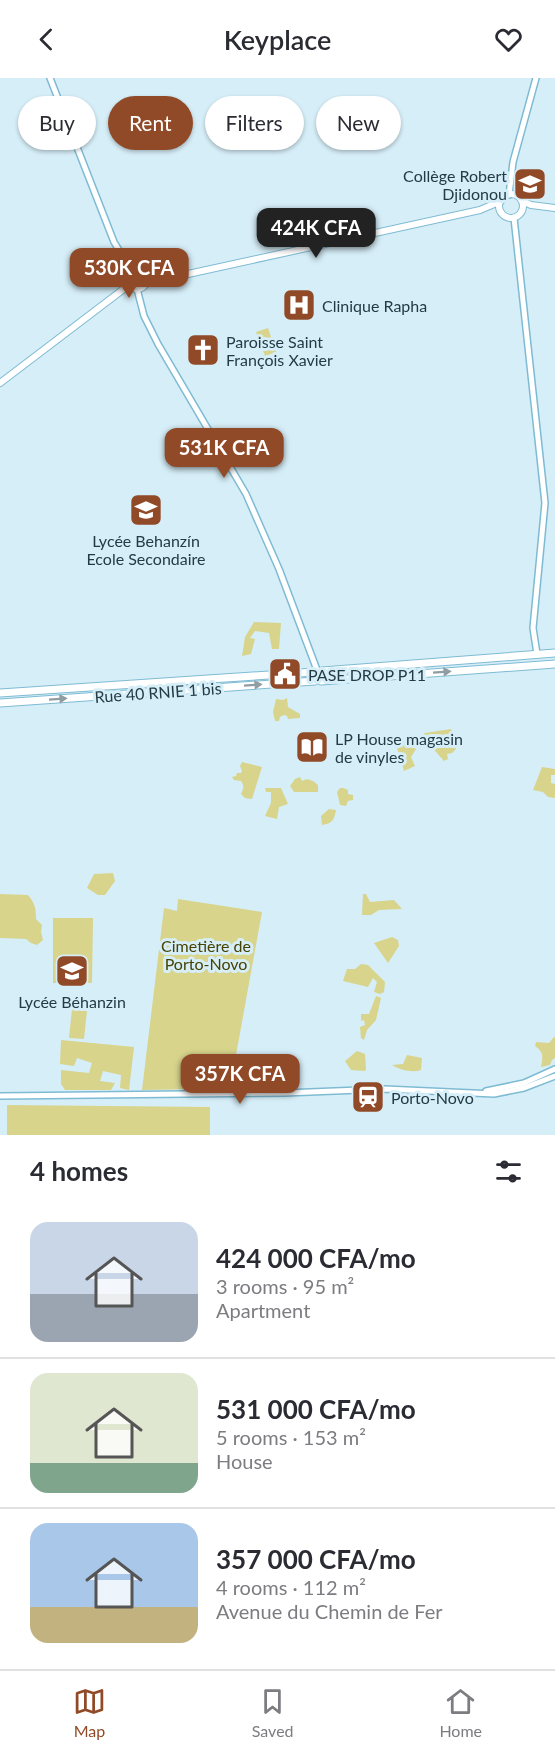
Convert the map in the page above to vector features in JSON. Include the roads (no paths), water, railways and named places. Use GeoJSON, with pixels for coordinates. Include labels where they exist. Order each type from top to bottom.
{"type":"FeatureCollection","features":[{"type":"Feature","properties":{"kind":"main road"},"geometry":{"type":"LineString","coordinates":[[147,283],[144,271],[139,268],[131,270],[127,279],[129,285],[137,289],[147,283],[480,210],[509,195],[518,196],[531,205],[555,208]]}},
{"type":"Feature","properties":{"kind":"main road"},"geometry":{"type":"LineString","coordinates":[[522,200],[522,212]]}},
{"type":"Feature","properties":{"kind":"main road"},"geometry":{"type":"LineString","coordinates":[[501,201],[500,208],[508,218],[514,218],[522,212],[542,207]]}},
{"type":"Feature","properties":{"kind":"main road"},"geometry":{"type":"LineString","coordinates":[[480,210],[503,214]]}},
{"type":"Feature","properties":{"kind":"main road"},"geometry":{"type":"LineString","coordinates":[[0,383],[129,285]]}},
{"type":"Feature","properties":{"kind":"main road"},"geometry":{"type":"LineString","coordinates":[[0,693],[555,653]]}},
{"type":"Feature","properties":{"kind":"main road","name":"Rue 40 RNIE 1 bis"},"geometry":{"type":"LineString","coordinates":[[0,703],[555,664]]}},
{"type":"Feature","properties":{"kind":"main road"},"geometry":{"type":"LineString","coordinates":[[318,671],[312,675],[318,681]]}},
{"type":"Feature","properties":{"kind":"street"},"geometry":{"type":"LineString","coordinates":[[50,78],[114,242],[131,270]]}},
{"type":"Feature","properties":{"kind":"street"},"geometry":{"type":"LineString","coordinates":[[509,195],[513,162],[536,78]]}},
{"type":"Feature","properties":{"kind":"street"},"geometry":{"type":"LineString","coordinates":[[514,218],[545,503],[533,628],[537,654]]}},
{"type":"Feature","properties":{"kind":"street"},"geometry":{"type":"LineString","coordinates":[[137,289],[144,316],[158,344],[246,494],[279,569],[318,671]]}},
{"type":"Feature","properties":{"kind":"street"},"geometry":{"type":"LineString","coordinates":[[480,1092],[524,1083],[555,1069]]}},
{"type":"Feature","properties":{"kind":"street"},"geometry":{"type":"LineString","coordinates":[[0,1096],[285,1093],[385,1089],[494,1094],[510,1092],[552,1078],[555,1083]]}},
{"type":"Feature","properties":{"kind":"place","name":"Collège Robert Djidonou"},"geometry":{"type":"Point","coordinates":[530,184]}},
{"type":"Feature","properties":{"kind":"place","name":"Clinique Rapha"},"geometry":{"type":"Point","coordinates":[299,305]}},
{"type":"Feature","properties":{"kind":"place","name":"Paroisse Saint François Xavier"},"geometry":{"type":"Point","coordinates":[203,350]}},
{"type":"Feature","properties":{"kind":"place","name":"Lycée Behanzín Ecole Secondaire"},"geometry":{"type":"Point","coordinates":[146,510]}},
{"type":"Feature","properties":{"kind":"place","name":"PASE DROP P11"},"geometry":{"type":"Point","coordinates":[285,674]}},
{"type":"Feature","properties":{"kind":"place","name":"LP House magasin de vinyles"},"geometry":{"type":"Point","coordinates":[312,747]}},
{"type":"Feature","properties":{"kind":"place","name":"Lycée Béhanzin"},"geometry":{"type":"Point","coordinates":[72,971]}},
{"type":"Feature","properties":{"kind":"place","name":"Porto-Novo"},"geometry":{"type":"Point","coordinates":[368,1097]}},
{"type":"Feature","properties":{"kind":"park label","name":"Cimetière de Porto-Novo"},"geometry":{"type":"Point","coordinates":[206,954]}}]}
